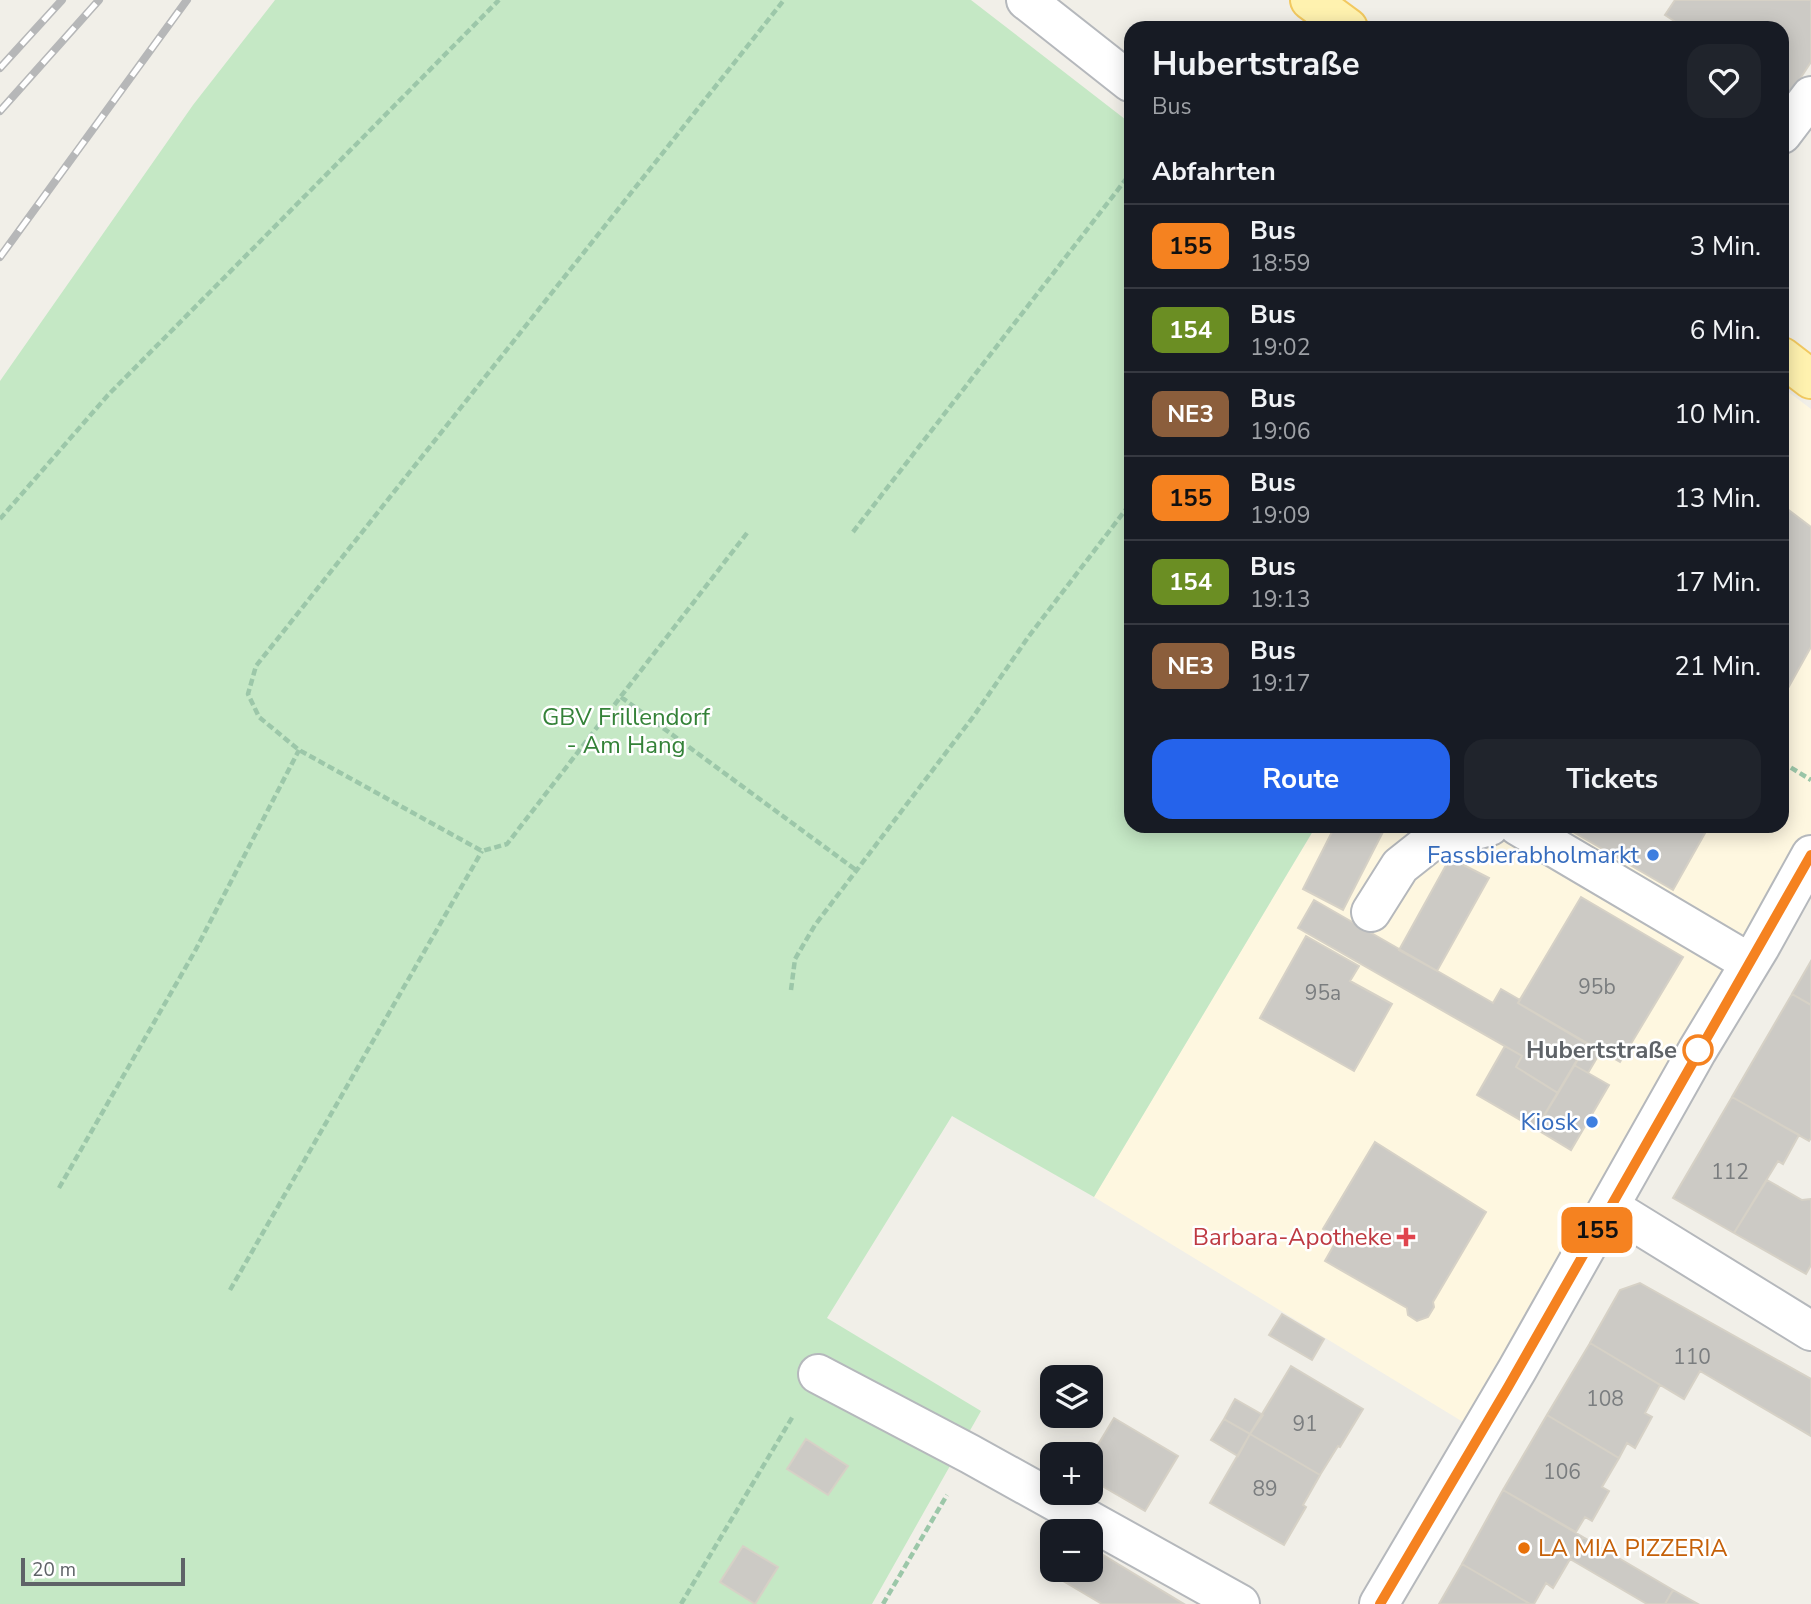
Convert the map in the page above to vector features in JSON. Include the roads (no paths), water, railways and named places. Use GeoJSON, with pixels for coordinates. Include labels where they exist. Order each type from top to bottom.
{"type":"FeatureCollection","features":[{"type":"Feature","properties":{"kind":"main road"},"geometry":{"type":"LineString","coordinates":[[1310,0],[1338,21]]}},
{"type":"Feature","properties":{"kind":"main road"},"geometry":{"type":"LineString","coordinates":[[1789,347],[1811,354]]}},
{"type":"Feature","properties":{"kind":"main road"},"geometry":{"type":"LineString","coordinates":[[1789,362],[1811,379]]}},
{"type":"Feature","properties":{"kind":"street"},"geometry":{"type":"LineString","coordinates":[[1026,0],[1124,77]]}},
{"type":"Feature","properties":{"kind":"street"},"geometry":{"type":"LineString","coordinates":[[1789,125],[1811,96]]}},
{"type":"Feature","properties":{"kind":"street"},"geometry":{"type":"LineString","coordinates":[[1371,912],[1400,866],[1429,843],[1465,833]]}},
{"type":"Feature","properties":{"kind":"street"},"geometry":{"type":"LineString","coordinates":[[1530,833],[1750,963]]}},
{"type":"Feature","properties":{"kind":"street"},"geometry":{"type":"LineString","coordinates":[[1380,1604],[1811,855]]}},
{"type":"Feature","properties":{"kind":"street"},"geometry":{"type":"LineString","coordinates":[[1609,1207],[1811,1331]]}},
{"type":"Feature","properties":{"kind":"street"},"geometry":{"type":"LineString","coordinates":[[818,1374],[970,1454],[1240,1604]]}},
{"type":"Feature","properties":{"kind":"railway"},"geometry":{"type":"LineString","coordinates":[[0,68],[62,0]]}},
{"type":"Feature","properties":{"kind":"railway"},"geometry":{"type":"LineString","coordinates":[[0,111],[99,0]]}},
{"type":"Feature","properties":{"kind":"railway"},"geometry":{"type":"LineString","coordinates":[[0,257],[187,0]]}},
{"type":"Feature","properties":{"kind":"place","name":"Fassbierabholmarkt"},"geometry":{"type":"Point","coordinates":[1653,855]}},
{"type":"Feature","properties":{"kind":"place","name":"Hubertstraße"},"geometry":{"type":"Point","coordinates":[1698,1050]}},
{"type":"Feature","properties":{"kind":"place","name":"Kiosk"},"geometry":{"type":"Point","coordinates":[1592,1122]}},
{"type":"Feature","properties":{"kind":"place","name":"Barbara-Apotheke"},"geometry":{"type":"Point","coordinates":[1406,1237]}},
{"type":"Feature","properties":{"kind":"place","name":"LA MIA PIZZERIA"},"geometry":{"type":"Point","coordinates":[1524,1548]}},
{"type":"Feature","properties":{"kind":"park label","name":"GBV Frillendorf - Am Hang"},"geometry":{"type":"Point","coordinates":[626,731]}}]}
